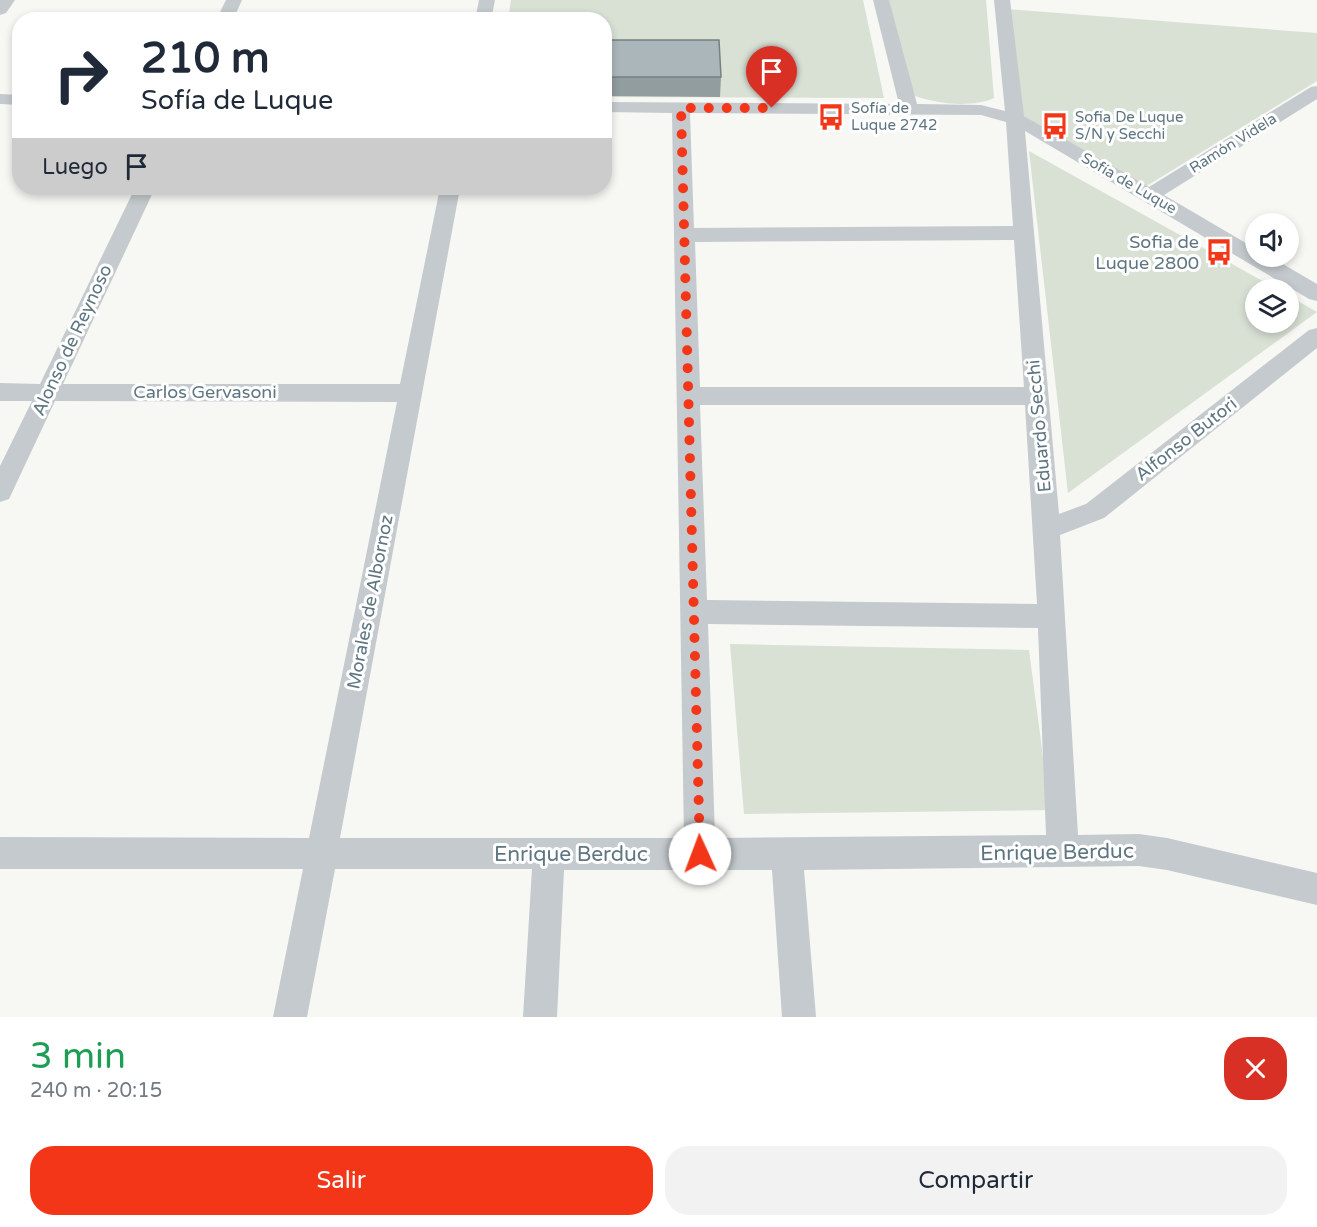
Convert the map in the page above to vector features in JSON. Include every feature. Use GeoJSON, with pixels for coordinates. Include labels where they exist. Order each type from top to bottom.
{"type":"FeatureCollection","features":[{"type":"Feature","properties":{"kind":"street"},"geometry":{"type":"LineString","coordinates":[[0,10],[7,0]]}},
{"type":"Feature","properties":{"kind":"street"},"geometry":{"type":"LineString","coordinates":[[881,0],[909,109]]}},
{"type":"Feature","properties":{"kind":"street","name":"Eduardo Secchi"},"geometry":{"type":"LineString","coordinates":[[1002,0],[1015,119],[1022,233],[1047,529],[1063,852]]}},
{"type":"Feature","properties":{"kind":"street","name":"Ramón Videla"},"geometry":{"type":"LineString","coordinates":[[1150,195],[1317,91]]}},
{"type":"Feature","properties":{"kind":"street","name":"Sofía de Luque"},"geometry":{"type":"LineString","coordinates":[[612,107],[981,110],[1015,119],[1047,135],[1317,294]]}},
{"type":"Feature","properties":{"kind":"street"},"geometry":{"type":"LineString","coordinates":[[681,108],[700,854]]}},
{"type":"Feature","properties":{"kind":"street","name":"Alonso de Reynoso"},"geometry":{"type":"LineString","coordinates":[[0,492],[142,195]]}},
{"type":"Feature","properties":{"kind":"street","name":"Morales de Albornoz"},"geometry":{"type":"LineString","coordinates":[[290,1017],[449,195]]}},
{"type":"Feature","properties":{"kind":"street"},"geometry":{"type":"LineString","coordinates":[[684,235],[1022,233]]}},
{"type":"Feature","properties":{"kind":"street","name":"Alfonso Butori"},"geometry":{"type":"LineString","coordinates":[[1047,529],[1095,511],[1317,336]]}},
{"type":"Feature","properties":{"kind":"street","name":"Carlos Gervasoni"},"geometry":{"type":"LineString","coordinates":[[0,392],[411,393]]}},
{"type":"Feature","properties":{"kind":"street"},"geometry":{"type":"LineString","coordinates":[[688,396],[1037,396]]}},
{"type":"Feature","properties":{"kind":"street"},"geometry":{"type":"LineString","coordinates":[[694,612],[1052,616]]}},
{"type":"Feature","properties":{"kind":"street","name":"Enrique Berduc"},"geometry":{"type":"LineString","coordinates":[[0,853],[787,854],[1139,850],[1167,854],[1317,889]]}},
{"type":"Feature","properties":{"kind":"street"},"geometry":{"type":"LineString","coordinates":[[540,1017],[549,854]]}},
{"type":"Feature","properties":{"kind":"street"},"geometry":{"type":"LineString","coordinates":[[787,854],[799,1017]]}},
{"type":"Feature","properties":{"kind":"shaded area"},"geometry":{"type":"Polygon","coordinates":[[[511,0],[863,0],[884,98],[612,97],[612,12],[509,12],[511,0]]]}},
{"type":"Feature","properties":{"kind":"shaded area"},"geometry":{"type":"Polygon","coordinates":[[[885,0],[986,0],[994,98],[974,103],[951,104],[909,94],[885,0]]]}},
{"type":"Feature","properties":{"kind":"shaded area"},"geometry":{"type":"Polygon","coordinates":[[[1005,9],[1317,33],[1317,81],[1145,187],[1019,113],[1005,9]]]}},
{"type":"Feature","properties":{"kind":"shaded area"},"geometry":{"type":"Polygon","coordinates":[[[1029,151],[1259,279],[1245,279],[1245,333],[1288,333],[1068,493],[1029,151]]]}},
{"type":"Feature","properties":{"kind":"shaded area"},"geometry":{"type":"Polygon","coordinates":[[[1299,302],[1317,312],[1299,325],[1299,302]]]}},
{"type":"Feature","properties":{"kind":"shaded area"},"geometry":{"type":"Polygon","coordinates":[[[730,644],[1029,650],[1050,810],[744,814],[730,644]]]}},
{"type":"Feature","properties":{"kind":"building"},"geometry":{"type":"Polygon","coordinates":[[[612,40],[719,40],[721,77],[612,77],[612,40]]]}},
{"type":"Feature","properties":{"kind":"place","name":"Sofía de Luque 2742"},"geometry":{"type":"Point","coordinates":[831,117]}},
{"type":"Feature","properties":{"kind":"place","name":"Sofia De Luque S/N y Secchi"},"geometry":{"type":"Point","coordinates":[1055,126]}},
{"type":"Feature","properties":{"kind":"place","name":"Sofia de Luque 2800"},"geometry":{"type":"Point","coordinates":[1219,252]}},
{"type":"Feature","properties":{"kind":"route"},"geometry":{"type":"LineString","coordinates":[[700,854],[681,108],[772,108]]}}]}
